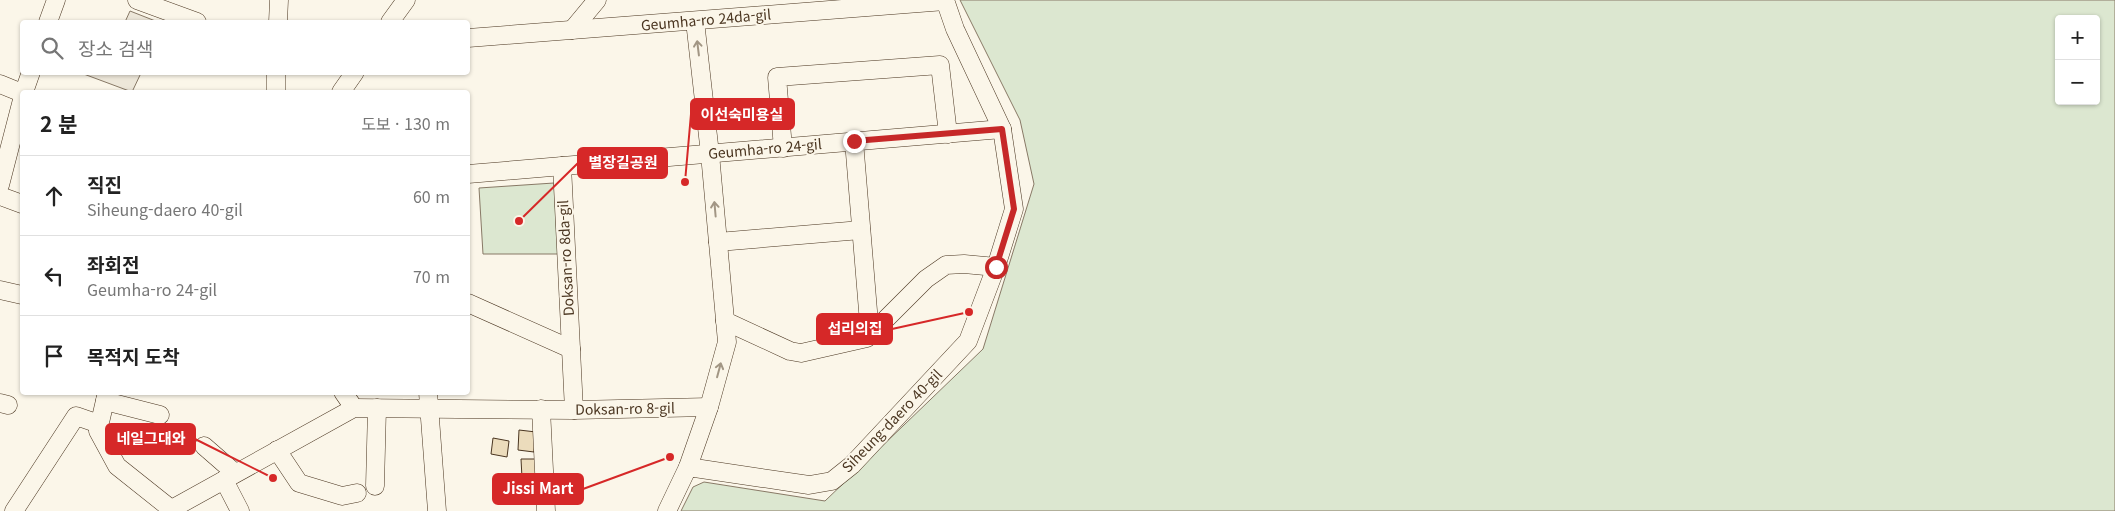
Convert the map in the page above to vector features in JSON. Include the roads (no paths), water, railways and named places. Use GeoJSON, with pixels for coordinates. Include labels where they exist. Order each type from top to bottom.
{"type":"FeatureCollection","features":[{"type":"Feature","properties":{"kind":"street"},"geometry":{"type":"LineString","coordinates":[[49,20],[56,0]]}},
{"type":"Feature","properties":{"kind":"street"},"geometry":{"type":"LineString","coordinates":[[137,0],[192,20]]}},
{"type":"Feature","properties":{"kind":"street"},"geometry":{"type":"LineString","coordinates":[[278,20],[279,0]]}},
{"type":"Feature","properties":{"kind":"street"},"geometry":{"type":"LineString","coordinates":[[391,20],[406,0]]}},
{"type":"Feature","properties":{"kind":"street"},"geometry":{"type":"LineString","coordinates":[[572,30],[597,0]]}},
{"type":"Feature","properties":{"kind":"street","name":"Geumha-ro 24da-gil"},"geometry":{"type":"LineString","coordinates":[[470,38],[695,21],[887,2],[945,0]]}},
{"type":"Feature","properties":{"kind":"street","name":"Siheung-daero 40-gil"},"geometry":{"type":"LineString","coordinates":[[688,467],[809,486],[832,480],[852,464],[968,341],[996,267],[1014,209],[1002,129],[955,29],[945,0]]}},
{"type":"Feature","properties":{"kind":"street"},"geometry":{"type":"LineString","coordinates":[[667,511],[688,467],[709,407],[726,342],[710,154],[695,21]]}},
{"type":"Feature","properties":{"kind":"street"},"geometry":{"type":"LineString","coordinates":[[783,148],[777,77],[940,65],[948,134]]}},
{"type":"Feature","properties":{"kind":"street"},"geometry":{"type":"LineString","coordinates":[[25,90],[30,75]]}},
{"type":"Feature","properties":{"kind":"street"},"geometry":{"type":"LineString","coordinates":[[276,75],[276,90]]}},
{"type":"Feature","properties":{"kind":"street"},"geometry":{"type":"LineString","coordinates":[[342,90],[353,75]]}},
{"type":"Feature","properties":{"kind":"street"},"geometry":{"type":"LineString","coordinates":[[0,84],[20,92]]}},
{"type":"Feature","properties":{"kind":"street"},"geometry":{"type":"LineString","coordinates":[[0,185],[20,108]]}},
{"type":"Feature","properties":{"kind":"street","name":"Geumha-ro 24-gil"},"geometry":{"type":"LineString","coordinates":[[470,174],[1002,129]]}},
{"type":"Feature","properties":{"kind":"street"},"geometry":{"type":"LineString","coordinates":[[854,141],[870,335]]}},
{"type":"Feature","properties":{"kind":"street","name":"Doksan-ro 8da-gil"},"geometry":{"type":"LineString","coordinates":[[562,166],[574,410]]}},
{"type":"Feature","properties":{"kind":"street"},"geometry":{"type":"LineString","coordinates":[[0,196],[20,203]]}},
{"type":"Feature","properties":{"kind":"street"},"geometry":{"type":"LineString","coordinates":[[718,242],[861,230]]}},
{"type":"Feature","properties":{"kind":"street"},"geometry":{"type":"LineString","coordinates":[[725,321],[790,351],[801,352],[867,338],[926,279],[946,266],[964,264],[996,267]]}},
{"type":"Feature","properties":{"kind":"street"},"geometry":{"type":"LineString","coordinates":[[0,290],[20,295]]}},
{"type":"Feature","properties":{"kind":"street"},"geometry":{"type":"LineString","coordinates":[[470,304],[571,349]]}},
{"type":"Feature","properties":{"kind":"street"},"geometry":{"type":"LineString","coordinates":[[344,395],[354,408]]}},
{"type":"Feature","properties":{"kind":"street"},"geometry":{"type":"LineString","coordinates":[[160,415],[106,397],[98,432],[117,466],[177,508]]}},
{"type":"Feature","properties":{"kind":"street"},"geometry":{"type":"LineString","coordinates":[[429,401],[437,511]]}},
{"type":"Feature","properties":{"kind":"street","name":"Doksan-ro 8-gil"},"geometry":{"type":"LineString","coordinates":[[177,508],[354,408],[377,408],[429,401],[574,410],[709,407]]}},
{"type":"Feature","properties":{"kind":"street"},"geometry":{"type":"LineString","coordinates":[[375,486],[377,408]]}},
{"type":"Feature","properties":{"kind":"street"},"geometry":{"type":"LineString","coordinates":[[541,409],[546,511]]}},
{"type":"Feature","properties":{"kind":"street"},"geometry":{"type":"LineString","coordinates":[[14,511],[76,416],[99,424]]}},
{"type":"Feature","properties":{"kind":"street"},"geometry":{"type":"LineString","coordinates":[[204,446],[230,477],[240,511]]}},
{"type":"Feature","properties":{"kind":"street"},"geometry":{"type":"LineString","coordinates":[[277,450],[299,483],[342,496],[357,493]]}},
{"type":"Feature","properties":{"kind":"place","name":"이선숙미용실"},"geometry":{"type":"Point","coordinates":[685,182]}},
{"type":"Feature","properties":{"kind":"place","name":"별장길공원"},"geometry":{"type":"Point","coordinates":[519,221]}},
{"type":"Feature","properties":{"kind":"place","name":"섭리의집"},"geometry":{"type":"Point","coordinates":[969,312]}},
{"type":"Feature","properties":{"kind":"place","name":"Jissi Mart"},"geometry":{"type":"Point","coordinates":[670,457]}},
{"type":"Feature","properties":{"kind":"place","name":"네일그대와"},"geometry":{"type":"Point","coordinates":[273,478]}}]}
